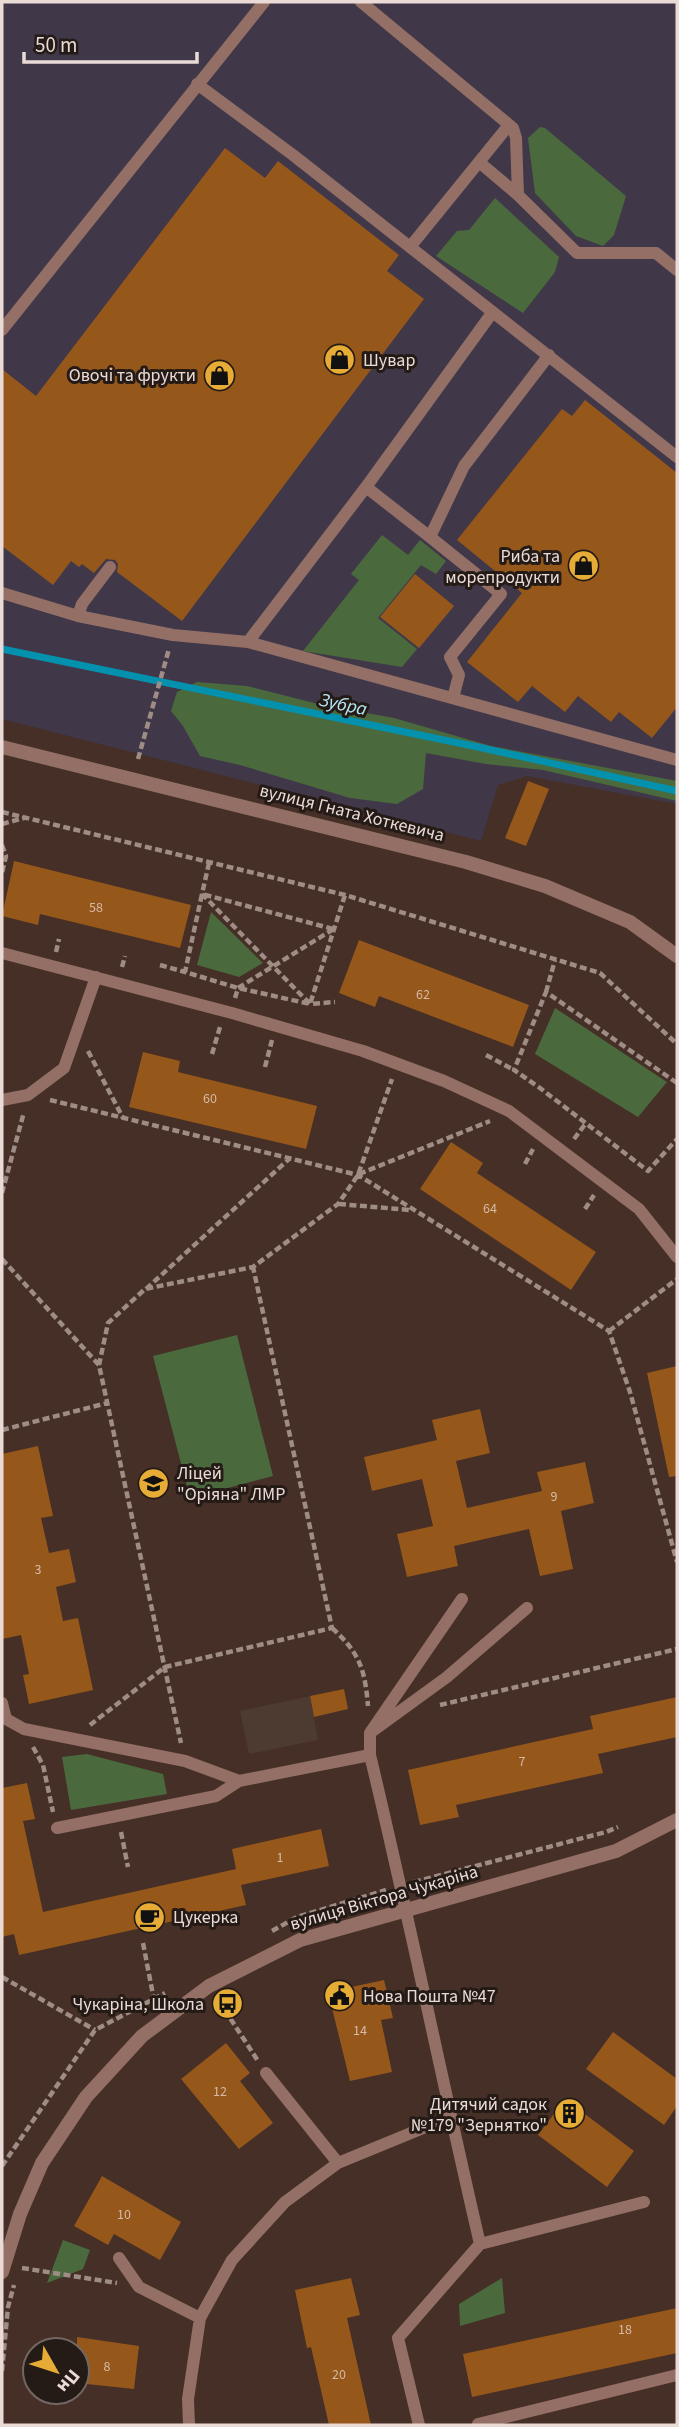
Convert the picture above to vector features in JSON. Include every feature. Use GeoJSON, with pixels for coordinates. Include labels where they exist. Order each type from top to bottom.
{"type":"FeatureCollection","features":[{"type":"Feature","properties":{"kind":"street","name":"вулиця Гната Хоткевича"},"geometry":{"type":"LineString","coordinates":[[2,747],[405,846],[545,886],[630,922],[677,956]]}},
{"type":"Feature","properties":{"kind":"street","name":"вулиця Віктора Чукаріна"},"geometry":{"type":"LineString","coordinates":[[2,2272],[20,2214],[42,2163],[86,2097],[142,2036],[209,1986],[300,1940],[616,1850],[677,1821]]}},
{"type":"Feature","properties":{"kind":"lane"},"geometry":{"type":"LineString","coordinates":[[2,330],[264,2]]}},
{"type":"Feature","properties":{"kind":"lane"},"geometry":{"type":"LineString","coordinates":[[361,2],[509,125],[516,138],[519,195]]}},
{"type":"Feature","properties":{"kind":"lane"},"geometry":{"type":"LineString","coordinates":[[197,84],[293,155],[677,457]]}},
{"type":"Feature","properties":{"kind":"lane"},"geometry":{"type":"LineString","coordinates":[[410,247],[509,125]]}},
{"type":"Feature","properties":{"kind":"lane"},"geometry":{"type":"LineString","coordinates":[[479,162],[519,195],[577,253],[656,253],[677,270]]}},
{"type":"Feature","properties":{"kind":"lane"},"geometry":{"type":"LineString","coordinates":[[248,642],[366,487],[492,313]]}},
{"type":"Feature","properties":{"kind":"lane"},"geometry":{"type":"LineString","coordinates":[[430,537],[464,466],[549,355]]}},
{"type":"Feature","properties":{"kind":"lane"},"geometry":{"type":"LineString","coordinates":[[366,487],[501,594],[450,657],[459,675],[453,698]]}},
{"type":"Feature","properties":{"kind":"lane"},"geometry":{"type":"LineString","coordinates":[[78,616],[82,604],[110,567]]}},
{"type":"Feature","properties":{"kind":"lane"},"geometry":{"type":"LineString","coordinates":[[2,593],[78,616],[173,635],[248,642],[677,760]]}},
{"type":"Feature","properties":{"kind":"lane"},"geometry":{"type":"LineString","coordinates":[[2,953],[232,1013],[363,1051],[444,1081],[509,1111],[639,1209],[677,1257]]}},
{"type":"Feature","properties":{"kind":"lane"},"geometry":{"type":"LineString","coordinates":[[2,1100],[28,1095],[64,1068],[96,978]]}},
{"type":"Feature","properties":{"kind":"lane"},"geometry":{"type":"LineString","coordinates":[[462,1599],[370,1733],[370,1755],[480,2244]]}},
{"type":"Feature","properties":{"kind":"lane"},"geometry":{"type":"LineString","coordinates":[[370,1733],[447,1677],[527,1608]]}},
{"type":"Feature","properties":{"kind":"lane"},"geometry":{"type":"LineString","coordinates":[[2,1703],[6,1719],[23,1729],[185,1761],[239,1781]]}},
{"type":"Feature","properties":{"kind":"lane"},"geometry":{"type":"LineString","coordinates":[[57,1828],[216,1796],[239,1781],[370,1755]]}},
{"type":"Feature","properties":{"kind":"lane"},"geometry":{"type":"LineString","coordinates":[[267,2073],[338,2164]]}},
{"type":"Feature","properties":{"kind":"lane"},"geometry":{"type":"LineString","coordinates":[[190,2425],[188,2399],[200,2318],[232,2260],[285,2202],[338,2164],[450,2117]]}},
{"type":"Feature","properties":{"kind":"lane"},"geometry":{"type":"LineString","coordinates":[[419,2425],[397,2338],[480,2244],[644,2202]]}},
{"type":"Feature","properties":{"kind":"lane"},"geometry":{"type":"LineString","coordinates":[[119,2258],[139,2287],[200,2318]]}},
{"type":"Feature","properties":{"kind":"lane"},"geometry":{"type":"LineString","coordinates":[[478,2425],[677,2375]]}},
{"type":"Feature","properties":{"kind":"path"},"geometry":{"type":"LineString","coordinates":[[138,759],[165,660]]}},
{"type":"Feature","properties":{"kind":"path"},"geometry":{"type":"LineString","coordinates":[[2,812],[345,895],[600,973],[677,1044]]}},
{"type":"Feature","properties":{"kind":"path"},"geometry":{"type":"LineString","coordinates":[[2,824],[28,817]]}},
{"type":"Feature","properties":{"kind":"path"},"geometry":{"type":"LineString","coordinates":[[2,845],[6,856],[2,873]]}},
{"type":"Feature","properties":{"kind":"path"},"geometry":{"type":"LineString","coordinates":[[185,972],[209,863]]}},
{"type":"Feature","properties":{"kind":"path"},"geometry":{"type":"LineString","coordinates":[[202,894],[333,929]]}},
{"type":"Feature","properties":{"kind":"path"},"geometry":{"type":"LineString","coordinates":[[202,894],[310,1004]]}},
{"type":"Feature","properties":{"kind":"path"},"geometry":{"type":"LineString","coordinates":[[310,1004],[345,895]]}},
{"type":"Feature","properties":{"kind":"path"},"geometry":{"type":"LineString","coordinates":[[238,988],[333,929]]}},
{"type":"Feature","properties":{"kind":"path"},"geometry":{"type":"LineString","coordinates":[[55,953],[59,939]]}},
{"type":"Feature","properties":{"kind":"path"},"geometry":{"type":"LineString","coordinates":[[121,971],[125,956]]}},
{"type":"Feature","properties":{"kind":"path"},"geometry":{"type":"LineString","coordinates":[[514,1070],[546,992],[555,959]]}},
{"type":"Feature","properties":{"kind":"path"},"geometry":{"type":"LineString","coordinates":[[160,965],[238,988],[310,1004],[335,1002]]}},
{"type":"Feature","properties":{"kind":"path"},"geometry":{"type":"LineString","coordinates":[[546,992],[677,1083]]}},
{"type":"Feature","properties":{"kind":"path"},"geometry":{"type":"LineString","coordinates":[[208,1022],[233,1029]]}},
{"type":"Feature","properties":{"kind":"path"},"geometry":{"type":"LineString","coordinates":[[212,1054],[220,1026]]}},
{"type":"Feature","properties":{"kind":"path"},"geometry":{"type":"LineString","coordinates":[[77,1031],[124,1119]]}},
{"type":"Feature","properties":{"kind":"path"},"geometry":{"type":"LineString","coordinates":[[265,1067],[272,1039],[283,1042]]}},
{"type":"Feature","properties":{"kind":"path"},"geometry":{"type":"LineString","coordinates":[[486,1055],[514,1070],[648,1171],[677,1139]]}},
{"type":"Feature","properties":{"kind":"path"},"geometry":{"type":"LineString","coordinates":[[145,1290],[253,1267],[338,1204],[358,1175],[393,1075]]}},
{"type":"Feature","properties":{"kind":"path"},"geometry":{"type":"LineString","coordinates":[[28,1095],[358,1175],[608,1331],[630,1392],[677,1562]]}},
{"type":"Feature","properties":{"kind":"path"},"geometry":{"type":"LineString","coordinates":[[358,1175],[500,1117]]}},
{"type":"Feature","properties":{"kind":"path"},"geometry":{"type":"LineString","coordinates":[[2,1193],[22,1118]]}},
{"type":"Feature","properties":{"kind":"path"},"geometry":{"type":"LineString","coordinates":[[572,1141],[586,1124]]}},
{"type":"Feature","properties":{"kind":"path"},"geometry":{"type":"LineString","coordinates":[[524,1164],[536,1145]]}},
{"type":"Feature","properties":{"kind":"path"},"geometry":{"type":"LineString","coordinates":[[185,1761],[99,1365],[108,1323],[289,1159]]}},
{"type":"Feature","properties":{"kind":"path"},"geometry":{"type":"LineString","coordinates":[[585,1209],[597,1191]]}},
{"type":"Feature","properties":{"kind":"path"},"geometry":{"type":"LineString","coordinates":[[338,1204],[411,1210]]}},
{"type":"Feature","properties":{"kind":"path"},"geometry":{"type":"LineString","coordinates":[[2,1259],[99,1365]]}},
{"type":"Feature","properties":{"kind":"path"},"geometry":{"type":"LineString","coordinates":[[253,1267],[332,1628],[350,1644],[366,1676],[370,1733]]}},
{"type":"Feature","properties":{"kind":"path"},"geometry":{"type":"LineString","coordinates":[[608,1331],[677,1279]]}},
{"type":"Feature","properties":{"kind":"path"},"geometry":{"type":"LineString","coordinates":[[2,1430],[107,1404]]}},
{"type":"Feature","properties":{"kind":"path"},"geometry":{"type":"LineString","coordinates":[[73,1738],[165,1667],[332,1628]]}},
{"type":"Feature","properties":{"kind":"path"},"geometry":{"type":"LineString","coordinates":[[416,1699],[429,1707],[677,1649]]}},
{"type":"Feature","properties":{"kind":"path"},"geometry":{"type":"LineString","coordinates":[[23,1729],[43,1765],[57,1828]]}},
{"type":"Feature","properties":{"kind":"path"},"geometry":{"type":"LineString","coordinates":[[119,1817],[128,1867]]}},
{"type":"Feature","properties":{"kind":"path"},"geometry":{"type":"LineString","coordinates":[[143,1943],[154,2000]]}},
{"type":"Feature","properties":{"kind":"path"},"geometry":{"type":"LineString","coordinates":[[2,1977],[95,2030]]}},
{"type":"Feature","properties":{"kind":"path"},"geometry":{"type":"LineString","coordinates":[[229,1994],[218,2000],[267,2073]]}},
{"type":"Feature","properties":{"kind":"path"},"geometry":{"type":"LineString","coordinates":[[24,2255],[20,2267],[139,2287]]}},
{"type":"Feature","properties":{"kind":"path"},"geometry":{"type":"LineString","coordinates":[[2,2371],[8,2307],[16,2281]]}},
{"type":"Feature","properties":{"kind":"shaded area","name":"Шувар"},"geometry":{"type":"Polygon","coordinates":[[[2,2],[677,2],[677,804],[527,776],[498,785],[481,841],[2,719],[2,2]]]}},
{"type":"Feature","properties":{"kind":"shaded area"},"geometry":{"type":"Polygon","coordinates":[[[310,1696],[318,1740],[249,1754],[240,1711],[310,1696]]]}},
{"type":"Feature","properties":{"kind":"green space"},"geometry":{"type":"Polygon","coordinates":[[[540,127],[545,128],[626,196],[614,235],[603,246],[576,236],[535,193],[528,138],[540,127]]]}},
{"type":"Feature","properties":{"kind":"green space"},"geometry":{"type":"Polygon","coordinates":[[[495,198],[559,257],[555,272],[523,313],[436,256],[457,231],[469,230],[495,198]]]}},
{"type":"Feature","properties":{"kind":"green space"},"geometry":{"type":"Polygon","coordinates":[[[382,535],[408,555],[420,540],[446,561],[436,574],[421,565],[378,618],[417,649],[402,667],[303,651],[359,580],[351,574],[382,535]]]}},
{"type":"Feature","properties":{"kind":"green space"},"geometry":{"type":"Polygon","coordinates":[[[197,682],[247,686],[318,704],[394,718],[491,746],[677,781],[677,801],[543,770],[486,764],[426,753],[423,789],[397,804],[350,798],[240,765],[200,756],[171,711],[177,692],[197,682]]]}},
{"type":"Feature","properties":{"kind":"green space"},"geometry":{"type":"Polygon","coordinates":[[[211,912],[263,963],[239,977],[197,965],[211,912]]]}},
{"type":"Feature","properties":{"kind":"green space"},"geometry":{"type":"Polygon","coordinates":[[[555,1008],[667,1082],[638,1117],[535,1054],[555,1008]]]}},
{"type":"Feature","properties":{"kind":"green space"},"geometry":{"type":"Polygon","coordinates":[[[237,1335],[273,1476],[190,1498],[153,1356],[237,1335]]]}},
{"type":"Feature","properties":{"kind":"green space"},"geometry":{"type":"Polygon","coordinates":[[[87,1754],[163,1774],[167,1794],[71,1810],[62,1757],[87,1754]]]}},
{"type":"Feature","properties":{"kind":"green space"},"geometry":{"type":"Polygon","coordinates":[[[63,2240],[90,2250],[83,2269],[47,2283],[63,2240]]]}},
{"type":"Feature","properties":{"kind":"green space"},"geometry":{"type":"Polygon","coordinates":[[[502,2278],[505,2313],[460,2326],[459,2304],[502,2278]]]}},
{"type":"Feature","properties":{"kind":"building","name":"Овочі та фрукти"},"geometry":{"type":"Polygon","coordinates":[[[225,148],[265,178],[278,161],[399,255],[387,271],[424,299],[182,621],[117,572],[118,564],[115,560],[106,559],[94,573],[82,564],[79,567],[71,561],[53,585],[2,546],[2,369],[36,396],[225,148]]]}},
{"type":"Feature","properties":{"kind":"building","name":"Риба та морепродукти"},"geometry":{"type":"Polygon","coordinates":[[[585,400],[677,473],[677,707],[652,738],[619,712],[611,722],[578,696],[565,712],[532,686],[518,702],[467,662],[522,593],[457,540],[562,409],[572,416],[585,400]]]}},
{"type":"Feature","properties":{"kind":"building"},"geometry":{"type":"Polygon","coordinates":[[[415,574],[454,606],[419,648],[380,617],[415,574]]]}},
{"type":"Feature","properties":{"kind":"building"},"geometry":{"type":"Polygon","coordinates":[[[528,781],[549,789],[526,846],[505,838],[528,781]]]}},
{"type":"Feature","properties":{"kind":"building"},"geometry":{"type":"Polygon","coordinates":[[[14,861],[191,905],[180,948],[40,914],[38,925],[2,916],[14,861]]]}},
{"type":"Feature","properties":{"kind":"building"},"geometry":{"type":"Polygon","coordinates":[[[359,940],[529,1005],[513,1047],[379,996],[375,1007],[339,993],[359,940]]]}},
{"type":"Feature","properties":{"kind":"building"},"geometry":{"type":"Polygon","coordinates":[[[143,1052],[180,1061],[178,1072],[317,1106],[306,1149],[129,1107],[143,1052]]]}},
{"type":"Feature","properties":{"kind":"building"},"geometry":{"type":"Polygon","coordinates":[[[451,1142],[483,1163],[477,1173],[596,1252],[571,1290],[420,1189],[451,1142]]]}},
{"type":"Feature","properties":{"kind":"building"},"geometry":{"type":"Polygon","coordinates":[[[677,1366],[677,1476],[669,1477],[647,1373],[677,1366]]]}},
{"type":"Feature","properties":{"kind":"building"},"geometry":{"type":"Polygon","coordinates":[[[480,1409],[490,1453],[456,1461],[467,1508],[542,1491],[537,1472],[585,1462],[594,1503],[561,1511],[573,1569],[540,1576],[529,1529],[454,1546],[458,1566],[407,1577],[397,1534],[433,1526],[422,1479],[372,1491],[364,1457],[437,1440],[432,1420],[480,1409]]]}},
{"type":"Feature","properties":{"kind":"building"},"geometry":{"type":"Polygon","coordinates":[[[38,1446],[53,1516],[41,1518],[49,1553],[69,1549],[76,1582],[56,1587],[63,1621],[78,1618],[93,1690],[29,1704],[23,1675],[29,1674],[21,1635],[2,1639],[2,1454],[38,1446]]]}},
{"type":"Feature","properties":{"kind":"building"},"geometry":{"type":"Polygon","coordinates":[[[344,1689],[348,1709],[314,1717],[310,1696],[344,1689]]]}},
{"type":"Feature","properties":{"kind":"building"},"geometry":{"type":"Polygon","coordinates":[[[677,1697],[677,1737],[598,1754],[603,1773],[456,1805],[459,1817],[420,1825],[408,1770],[593,1729],[590,1716],[677,1697]]]}},
{"type":"Feature","properties":{"kind":"building"},"geometry":{"type":"Polygon","coordinates":[[[27,1783],[35,1819],[23,1821],[43,1912],[236,1869],[232,1849],[321,1829],[329,1866],[241,1885],[246,1905],[19,1955],[14,1934],[2,1937],[2,1788],[27,1783]]]}},
{"type":"Feature","properties":{"kind":"building"},"geometry":{"type":"Polygon","coordinates":[[[384,1980],[393,2018],[381,2020],[392,2072],[350,2081],[328,1992],[384,1980]]]}},
{"type":"Feature","properties":{"kind":"building"},"geometry":{"type":"Polygon","coordinates":[[[613,2032],[677,2079],[677,2106],[664,2125],[586,2069],[613,2032]]]}},
{"type":"Feature","properties":{"kind":"building"},"geometry":{"type":"Polygon","coordinates":[[[226,2043],[250,2073],[240,2081],[273,2123],[239,2149],[181,2079],[226,2043]]]}},
{"type":"Feature","properties":{"kind":"building"},"geometry":{"type":"Polygon","coordinates":[[[565,2099],[634,2151],[607,2187],[538,2135],[565,2099]]]}},
{"type":"Feature","properties":{"kind":"building"},"geometry":{"type":"Polygon","coordinates":[[[102,2176],[181,2222],[160,2260],[114,2234],[108,2245],[74,2226],[102,2176]]]}},
{"type":"Feature","properties":{"kind":"building"},"geometry":{"type":"Polygon","coordinates":[[[351,2278],[360,2315],[347,2318],[371,2425],[329,2425],[311,2347],[307,2348],[295,2290],[351,2278]]]}},
{"type":"Feature","properties":{"kind":"building"},"geometry":{"type":"Polygon","coordinates":[[[677,2308],[677,2353],[472,2397],[463,2354],[677,2308]]]}},
{"type":"Feature","properties":{"kind":"building"},"geometry":{"type":"Polygon","coordinates":[[[91,2339],[139,2346],[134,2389],[91,2384],[91,2339]]]}},
{"type":"Feature","properties":{"kind":"waterway","name":"Зубра"},"geometry":{"type":"LineString","coordinates":[[2,649],[677,791]]}},
{"type":"Feature","properties":{"kind":"place","name":"Шувар"},"geometry":{"type":"Point","coordinates":[340,360]}},
{"type":"Feature","properties":{"kind":"place","name":"Овочі та фрукти"},"geometry":{"type":"Point","coordinates":[219,375]}},
{"type":"Feature","properties":{"kind":"place","name":"Риба та морепродукти"},"geometry":{"type":"Point","coordinates":[583,566]}},
{"type":"Feature","properties":{"kind":"place","name":"Ліцей \"Оріяна\" ЛМР"},"geometry":{"type":"Point","coordinates":[154,1483]}},
{"type":"Feature","properties":{"kind":"place","name":"Цукерка"},"geometry":{"type":"Point","coordinates":[150,1917]}},
{"type":"Feature","properties":{"kind":"place","name":"Нова Пошта №47"},"geometry":{"type":"Point","coordinates":[340,1996]}},
{"type":"Feature","properties":{"kind":"place","name":"Чукаріна, Школа"},"geometry":{"type":"Point","coordinates":[227,2004]}},
{"type":"Feature","properties":{"kind":"place","name":"Дитячий садок №179 \"Зернятко\""},"geometry":{"type":"Point","coordinates":[570,2114]}}]}
